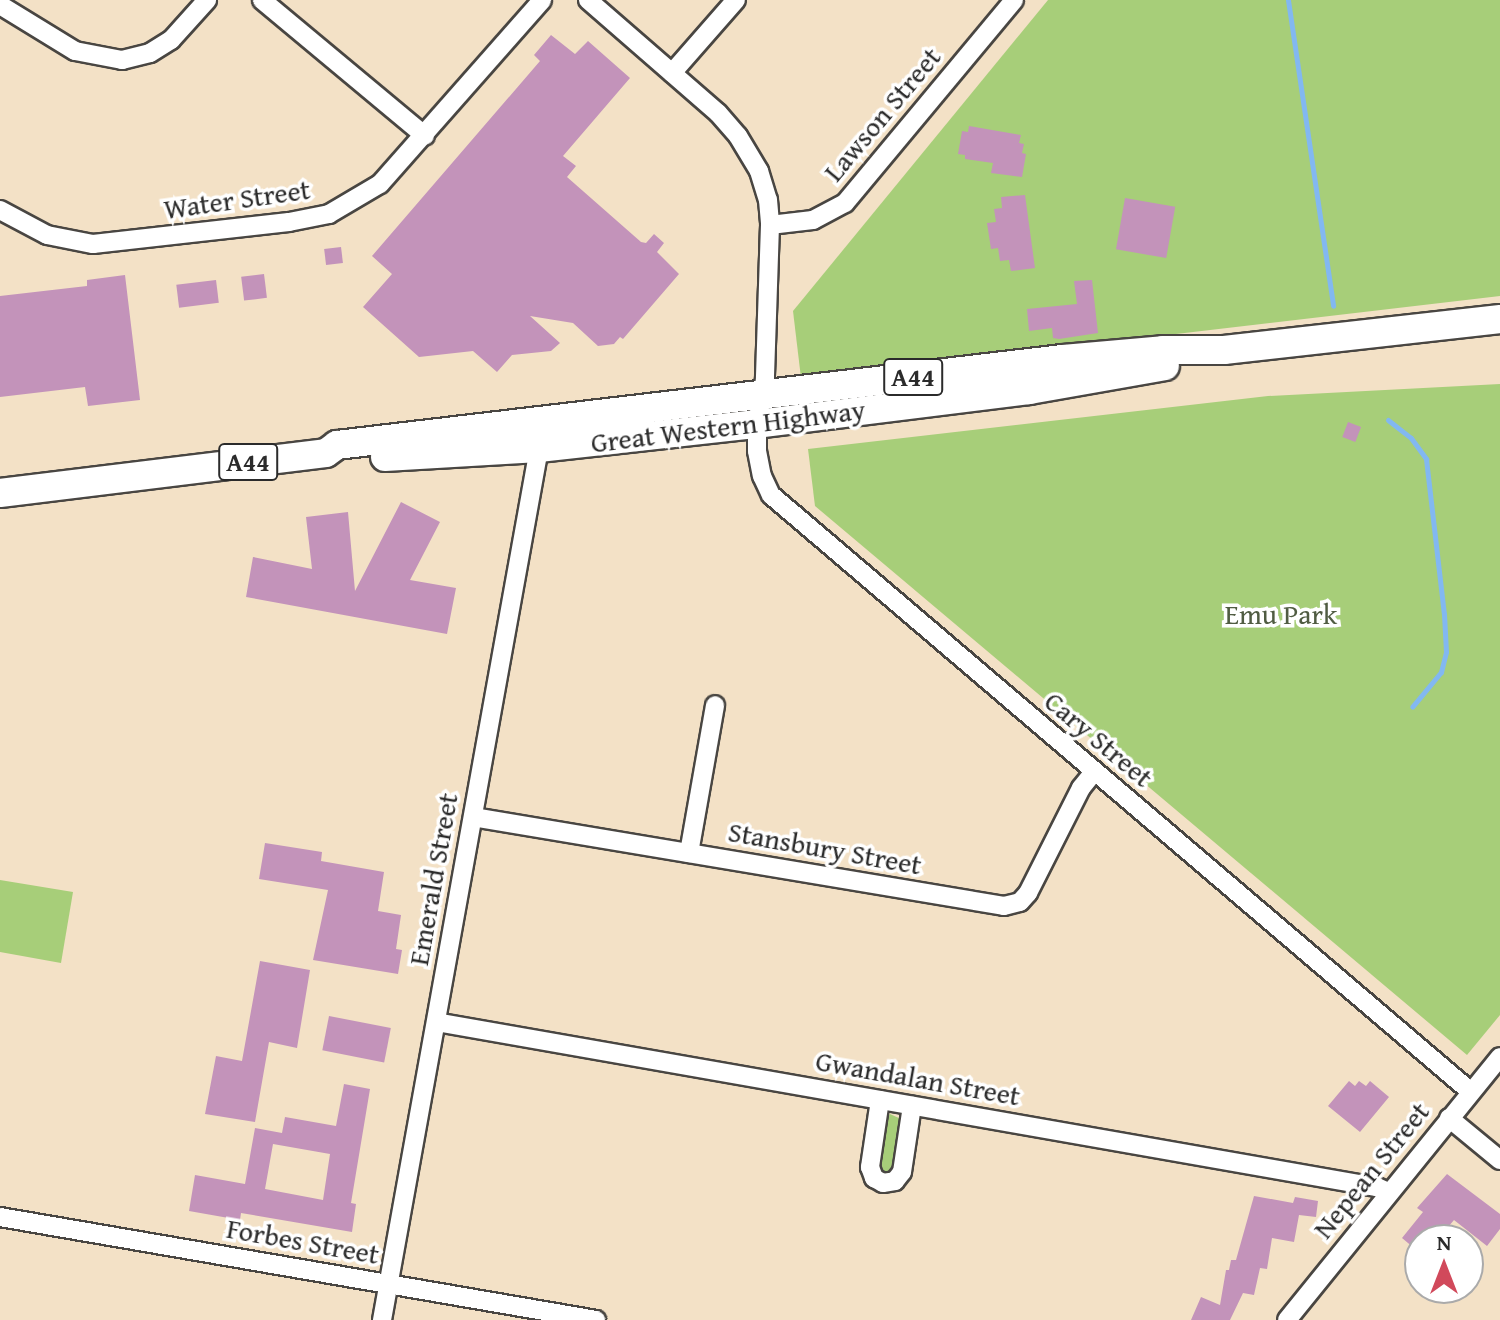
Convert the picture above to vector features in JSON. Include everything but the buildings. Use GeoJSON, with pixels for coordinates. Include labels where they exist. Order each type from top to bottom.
{"type":"FeatureCollection","features":[{"type":"Feature","properties":{"kind":"highway","name":"Great Western Highway"},"geometry":{"type":"LineString","coordinates":[[0,493],[326,453],[337,445],[1063,359],[1163,350],[1224,350],[1500,319]]}},
{"type":"Feature","properties":{"kind":"highway","name":"Great Western Highway"},"geometry":{"type":"LineString","coordinates":[[326,453],[338,460],[539,448],[757,424],[1079,383],[1224,350]]}},
{"type":"Feature","properties":{"kind":"street"},"geometry":{"type":"LineString","coordinates":[[0,5],[75,51],[122,60],[150,53],[171,40],[207,0]]}},
{"type":"Feature","properties":{"kind":"street"},"geometry":{"type":"LineString","coordinates":[[262,0],[425,136]]}},
{"type":"Feature","properties":{"kind":"street","name":"Water Street"},"geometry":{"type":"LineString","coordinates":[[0,210],[47,235],[93,244],[289,222],[329,214],[364,196],[425,136],[542,0]]}},
{"type":"Feature","properties":{"kind":"street","name":"Cary Street"},"geometry":{"type":"LineString","coordinates":[[588,0],[718,113],[753,159],[768,200],[770,225],[763,395],[757,424],[759,465],[766,487],[778,504],[1471,1092]]}},
{"type":"Feature","properties":{"kind":"street"},"geometry":{"type":"LineString","coordinates":[[672,73],[736,0]]}},
{"type":"Feature","properties":{"kind":"street","name":"Lawson Street"},"geometry":{"type":"LineString","coordinates":[[770,225],[813,220],[845,203],[1014,0]]}},
{"type":"Feature","properties":{"kind":"street","name":"Emerald Street"},"geometry":{"type":"LineString","coordinates":[[382,1320],[539,448]]}},
{"type":"Feature","properties":{"kind":"street"},"geometry":{"type":"LineString","coordinates":[[689,853],[715,705]]}},
{"type":"Feature","properties":{"kind":"street","name":"Stansbury Street"},"geometry":{"type":"LineString","coordinates":[[473,817],[995,906],[1012,905],[1028,893],[1081,788],[1094,772]]}},
{"type":"Feature","properties":{"kind":"street","name":"Gwandalan Street"},"geometry":{"type":"LineString","coordinates":[[436,1022],[1377,1187],[1388,1192]]}},
{"type":"Feature","properties":{"kind":"street","name":"Nepean Street"},"geometry":{"type":"LineString","coordinates":[[1287,1320],[1500,1057]]}},
{"type":"Feature","properties":{"kind":"street"},"geometry":{"type":"LineString","coordinates":[[880,1100],[870,1167],[874,1178],[883,1183],[895,1181],[902,1172],[912,1106]]}},
{"type":"Feature","properties":{"kind":"street"},"geometry":{"type":"LineString","coordinates":[[1449,1118],[1500,1160]]}},
{"type":"Feature","properties":{"kind":"street","name":"Forbes Street"},"geometry":{"type":"LineString","coordinates":[[0,1217],[596,1320]]}},
{"type":"Feature","properties":{"kind":"green space"},"geometry":{"type":"Polygon","coordinates":[[[1048,0],[1500,0],[1500,296],[801,378],[793,311],[1048,0]]]}},
{"type":"Feature","properties":{"kind":"green space","name":"Emu Park"},"geometry":{"type":"Polygon","coordinates":[[[1500,384],[1500,1015],[1467,1055],[815,506],[808,449],[1268,396],[1500,384]]]}},
{"type":"Feature","properties":{"kind":"green space"},"geometry":{"type":"Polygon","coordinates":[[[0,880],[73,892],[61,963],[0,952],[0,880]]]}},
{"type":"Feature","properties":{"kind":"green space"},"geometry":{"type":"Polygon","coordinates":[[[890,1114],[901,1119],[893,1170],[882,1174],[877,1164],[886,1118],[890,1114]]]}},
{"type":"Feature","properties":{"kind":"waterway"},"geometry":{"type":"LineString","coordinates":[[1288,0],[1333,306]]}},
{"type":"Feature","properties":{"kind":"waterway"},"geometry":{"type":"LineString","coordinates":[[1388,420],[1411,438],[1426,459],[1444,614],[1446,652],[1441,672],[1412,707]]}}]}
